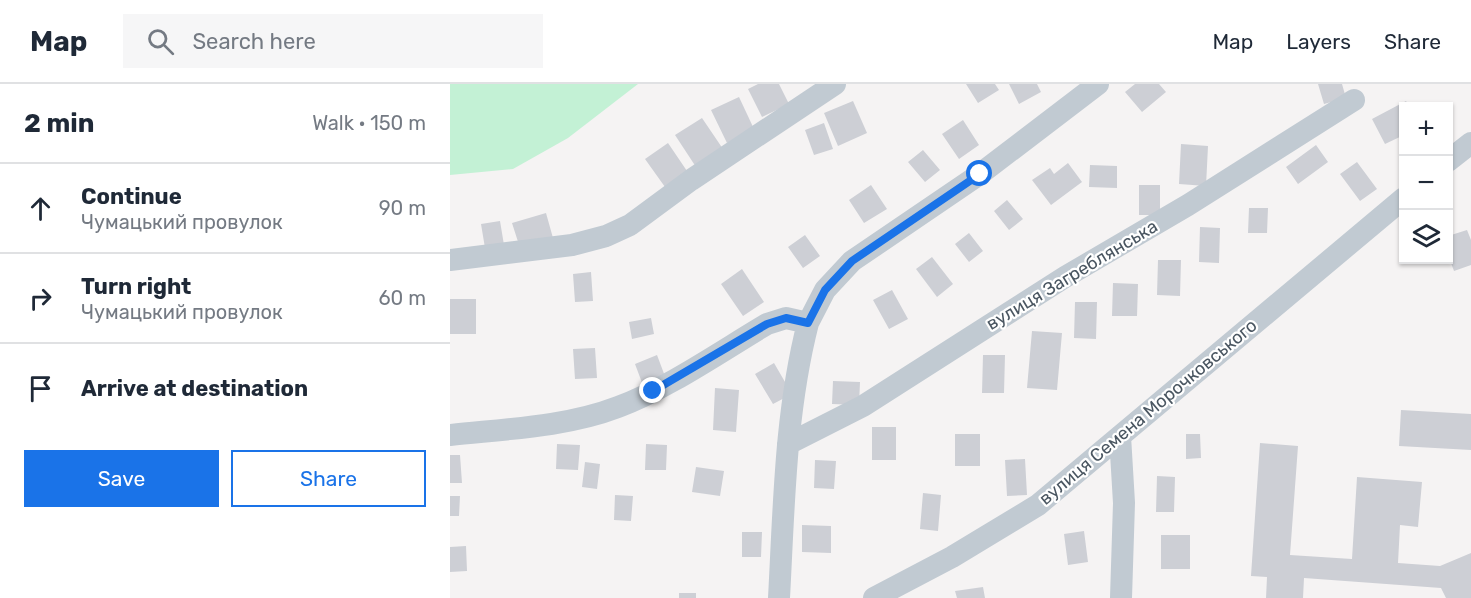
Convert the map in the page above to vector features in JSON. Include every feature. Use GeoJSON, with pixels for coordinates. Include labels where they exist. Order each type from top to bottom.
{"type":"FeatureCollection","features":[{"type":"Feature","properties":{"kind":"street"},"geometry":{"type":"LineString","coordinates":[[450,260],[572,245],[606,236],[630,225],[691,180],[835,84]]}},
{"type":"Feature","properties":{"kind":"street"},"geometry":{"type":"LineString","coordinates":[[779,598],[788,444],[799,358],[808,323],[825,290],[852,261],[980,174],[1098,84]]}},
{"type":"Feature","properties":{"kind":"street","name":"вулиця Загреблянська"},"geometry":{"type":"LineString","coordinates":[[788,444],[863,406],[1065,277],[1188,205],[1354,100]]}},
{"type":"Feature","properties":{"kind":"street"},"geometry":{"type":"LineString","coordinates":[[1453,158],[1471,143]]}},
{"type":"Feature","properties":{"kind":"street","name":"вулиця Семена Морочковського"},"geometry":{"type":"LineString","coordinates":[[874,598],[952,557],[1038,505],[1399,202]]}},
{"type":"Feature","properties":{"kind":"street"},"geometry":{"type":"LineString","coordinates":[[450,435],[524,427],[619,407],[653,391],[767,324],[786,318],[808,323]]}},
{"type":"Feature","properties":{"kind":"street"},"geometry":{"type":"LineString","coordinates":[[1120,436],[1124,503],[1121,598]]}},
{"type":"Feature","properties":{"kind":"green space"},"geometry":{"type":"Polygon","coordinates":[[[450,84],[638,84],[568,138],[513,169],[450,175],[450,84]]]}},
{"type":"Feature","properties":{"kind":"building"},"geometry":{"type":"Polygon","coordinates":[[[758,84],[779,84],[789,104],[762,117],[748,89],[758,84]]]}},
{"type":"Feature","properties":{"kind":"building"},"geometry":{"type":"Polygon","coordinates":[[[966,84],[995,84],[999,90],[978,103],[966,84]]]}},
{"type":"Feature","properties":{"kind":"building"},"geometry":{"type":"Polygon","coordinates":[[[1009,84],[1037,84],[1041,92],[1019,104],[1009,84]]]}},
{"type":"Feature","properties":{"kind":"building"},"geometry":{"type":"Polygon","coordinates":[[[1135,84],[1159,84],[1166,92],[1142,112],[1125,92],[1135,84]]]}},
{"type":"Feature","properties":{"kind":"building"},"geometry":{"type":"Polygon","coordinates":[[[1318,84],[1342,84],[1346,98],[1324,104],[1318,84]]]}},
{"type":"Feature","properties":{"kind":"building"},"geometry":{"type":"Polygon","coordinates":[[[739,97],[754,129],[727,143],[711,110],[739,97]]]}},
{"type":"Feature","properties":{"kind":"building"},"geometry":{"type":"Polygon","coordinates":[[[853,101],[867,133],[838,146],[824,113],[853,101]]]}},
{"type":"Feature","properties":{"kind":"building"},"geometry":{"type":"Polygon","coordinates":[[[1399,105],[1399,137],[1385,144],[1372,119],[1399,105]]]}},
{"type":"Feature","properties":{"kind":"building"},"geometry":{"type":"Polygon","coordinates":[[[702,118],[723,149],[696,167],[675,135],[702,118]]]}},
{"type":"Feature","properties":{"kind":"building"},"geometry":{"type":"Polygon","coordinates":[[[963,120],[979,145],[959,159],[942,134],[963,120]]]}},
{"type":"Feature","properties":{"kind":"building"},"geometry":{"type":"Polygon","coordinates":[[[824,123],[833,149],[814,155],[805,130],[824,123]]]}},
{"type":"Feature","properties":{"kind":"building"},"geometry":{"type":"Polygon","coordinates":[[[668,143],[687,171],[665,187],[645,159],[668,143]]]}},
{"type":"Feature","properties":{"kind":"building"},"geometry":{"type":"Polygon","coordinates":[[[1181,144],[1208,146],[1206,186],[1179,184],[1181,144]]]}},
{"type":"Feature","properties":{"kind":"building"},"geometry":{"type":"Polygon","coordinates":[[[1316,145],[1328,162],[1298,184],[1286,167],[1316,145]]]}},
{"type":"Feature","properties":{"kind":"building"},"geometry":{"type":"Polygon","coordinates":[[[923,150],[940,170],[925,182],[908,162],[923,150]]]}},
{"type":"Feature","properties":{"kind":"building"},"geometry":{"type":"Polygon","coordinates":[[[1357,162],[1377,189],[1360,201],[1340,174],[1357,162]]]}},
{"type":"Feature","properties":{"kind":"building"},"geometry":{"type":"Polygon","coordinates":[[[1068,163],[1082,182],[1051,205],[1032,180],[1050,168],[1054,174],[1068,163]]]}},
{"type":"Feature","properties":{"kind":"building"},"geometry":{"type":"Polygon","coordinates":[[[1090,165],[1117,166],[1117,188],[1089,187],[1090,165]]]}},
{"type":"Feature","properties":{"kind":"building"},"geometry":{"type":"Polygon","coordinates":[[[871,185],[887,209],[864,223],[849,200],[871,185]]]}},
{"type":"Feature","properties":{"kind":"building"},"geometry":{"type":"Polygon","coordinates":[[[1139,185],[1160,185],[1160,215],[1139,215],[1139,185]]]}},
{"type":"Feature","properties":{"kind":"building"},"geometry":{"type":"Polygon","coordinates":[[[1007,200],[1023,219],[1009,230],[994,211],[1007,200]]]}},
{"type":"Feature","properties":{"kind":"building"},"geometry":{"type":"Polygon","coordinates":[[[1249,208],[1268,208],[1267,233],[1248,233],[1249,208]]]}},
{"type":"Feature","properties":{"kind":"building"},"geometry":{"type":"Polygon","coordinates":[[[546,213],[553,238],[520,248],[512,223],[546,213]]]}},
{"type":"Feature","properties":{"kind":"building"},"geometry":{"type":"Polygon","coordinates":[[[500,221],[504,245],[485,248],[481,224],[500,221]]]}},
{"type":"Feature","properties":{"kind":"building"},"geometry":{"type":"Polygon","coordinates":[[[1200,227],[1220,228],[1219,263],[1199,262],[1200,227]]]}},
{"type":"Feature","properties":{"kind":"building"},"geometry":{"type":"Polygon","coordinates":[[[1467,230],[1471,240],[1471,265],[1454,271],[1451,264],[1453,234],[1467,230]]]}},
{"type":"Feature","properties":{"kind":"building"},"geometry":{"type":"Polygon","coordinates":[[[969,233],[983,251],[969,262],[955,244],[969,233]]]}},
{"type":"Feature","properties":{"kind":"building"},"geometry":{"type":"Polygon","coordinates":[[[805,235],[820,256],[803,268],[788,247],[805,235]]]}},
{"type":"Feature","properties":{"kind":"building"},"geometry":{"type":"Polygon","coordinates":[[[932,257],[953,284],[937,297],[916,269],[932,257]]]}},
{"type":"Feature","properties":{"kind":"building"},"geometry":{"type":"Polygon","coordinates":[[[1158,260],[1181,260],[1180,296],[1157,295],[1158,260]]]}},
{"type":"Feature","properties":{"kind":"building"},"geometry":{"type":"Polygon","coordinates":[[[742,269],[764,302],[743,316],[721,284],[742,269]]]}},
{"type":"Feature","properties":{"kind":"building"},"geometry":{"type":"Polygon","coordinates":[[[591,272],[593,301],[575,302],[573,274],[591,272]]]}},
{"type":"Feature","properties":{"kind":"building"},"geometry":{"type":"Polygon","coordinates":[[[1113,283],[1138,284],[1137,316],[1112,316],[1113,283]]]}},
{"type":"Feature","properties":{"kind":"building"},"geometry":{"type":"Polygon","coordinates":[[[892,290],[908,319],[889,329],[873,300],[892,290]]]}},
{"type":"Feature","properties":{"kind":"building"},"geometry":{"type":"Polygon","coordinates":[[[450,299],[476,299],[476,334],[450,334],[450,299]]]}},
{"type":"Feature","properties":{"kind":"building"},"geometry":{"type":"Polygon","coordinates":[[[1075,302],[1097,302],[1096,339],[1074,338],[1075,302]]]}},
{"type":"Feature","properties":{"kind":"building"},"geometry":{"type":"Polygon","coordinates":[[[651,318],[654,334],[632,339],[629,322],[651,318]]]}},
{"type":"Feature","properties":{"kind":"building"},"geometry":{"type":"Polygon","coordinates":[[[1032,331],[1062,333],[1057,390],[1027,388],[1032,331]]]}},
{"type":"Feature","properties":{"kind":"building"},"geometry":{"type":"Polygon","coordinates":[[[595,348],[597,378],[575,379],[573,349],[595,348]]]}},
{"type":"Feature","properties":{"kind":"building"},"geometry":{"type":"Polygon","coordinates":[[[657,355],[666,379],[644,388],[635,364],[657,355]]]}},
{"type":"Feature","properties":{"kind":"building"},"geometry":{"type":"Polygon","coordinates":[[[983,355],[1005,355],[1004,393],[982,393],[983,355]]]}},
{"type":"Feature","properties":{"kind":"building"},"geometry":{"type":"Polygon","coordinates":[[[774,363],[792,394],[773,404],[755,374],[774,363]]]}},
{"type":"Feature","properties":{"kind":"building"},"geometry":{"type":"Polygon","coordinates":[[[833,381],[860,382],[859,405],[832,404],[833,381]]]}},
{"type":"Feature","properties":{"kind":"building"},"geometry":{"type":"Polygon","coordinates":[[[715,388],[739,390],[736,432],[713,430],[715,388]]]}},
{"type":"Feature","properties":{"kind":"building"},"geometry":{"type":"Polygon","coordinates":[[[1401,410],[1471,414],[1471,450],[1399,446],[1401,410]]]}},
{"type":"Feature","properties":{"kind":"building"},"geometry":{"type":"Polygon","coordinates":[[[872,427],[896,427],[896,460],[872,460],[872,427]]]}},
{"type":"Feature","properties":{"kind":"building"},"geometry":{"type":"Polygon","coordinates":[[[955,434],[980,434],[980,466],[955,466],[955,434]]]}},
{"type":"Feature","properties":{"kind":"building"},"geometry":{"type":"Polygon","coordinates":[[[1186,434],[1200,434],[1201,458],[1186,459],[1186,434]]]}},
{"type":"Feature","properties":{"kind":"building"},"geometry":{"type":"Polygon","coordinates":[[[1260,443],[1298,446],[1290,555],[1352,559],[1357,477],[1422,482],[1418,527],[1400,525],[1398,563],[1440,566],[1471,553],[1471,598],[1446,598],[1441,588],[1304,578],[1303,598],[1266,598],[1267,577],[1251,576],[1260,443]]]}},
{"type":"Feature","properties":{"kind":"building"},"geometry":{"type":"Polygon","coordinates":[[[557,444],[580,445],[578,470],[556,469],[557,444]]]}},
{"type":"Feature","properties":{"kind":"building"},"geometry":{"type":"Polygon","coordinates":[[[646,444],[667,445],[666,470],[645,470],[646,444]]]}},
{"type":"Feature","properties":{"kind":"building"},"geometry":{"type":"Polygon","coordinates":[[[450,455],[460,455],[462,483],[450,483],[450,455]]]}},
{"type":"Feature","properties":{"kind":"building"},"geometry":{"type":"Polygon","coordinates":[[[1025,459],[1027,495],[1007,496],[1005,460],[1025,459]]]}},
{"type":"Feature","properties":{"kind":"building"},"geometry":{"type":"Polygon","coordinates":[[[815,460],[836,461],[834,489],[814,488],[815,460]]]}},
{"type":"Feature","properties":{"kind":"building"},"geometry":{"type":"Polygon","coordinates":[[[585,462],[600,464],[597,489],[582,487],[585,462]]]}},
{"type":"Feature","properties":{"kind":"building"},"geometry":{"type":"Polygon","coordinates":[[[696,467],[724,471],[720,496],[692,492],[696,467]]]}},
{"type":"Feature","properties":{"kind":"building"},"geometry":{"type":"Polygon","coordinates":[[[1157,476],[1175,477],[1174,512],[1156,512],[1157,476]]]}},
{"type":"Feature","properties":{"kind":"building"},"geometry":{"type":"Polygon","coordinates":[[[923,493],[941,495],[938,531],[920,529],[923,493]]]}},
{"type":"Feature","properties":{"kind":"building"},"geometry":{"type":"Polygon","coordinates":[[[615,495],[633,496],[631,521],[614,520],[615,495]]]}},
{"type":"Feature","properties":{"kind":"building"},"geometry":{"type":"Polygon","coordinates":[[[450,496],[460,496],[459,516],[450,516],[450,496]]]}},
{"type":"Feature","properties":{"kind":"building"},"geometry":{"type":"Polygon","coordinates":[[[802,525],[831,526],[831,553],[802,552],[802,525]]]}},
{"type":"Feature","properties":{"kind":"building"},"geometry":{"type":"Polygon","coordinates":[[[1084,531],[1088,562],[1068,565],[1064,534],[1084,531]]]}},
{"type":"Feature","properties":{"kind":"building"},"geometry":{"type":"Polygon","coordinates":[[[742,532],[762,532],[761,557],[742,557],[742,532]]]}},
{"type":"Feature","properties":{"kind":"building"},"geometry":{"type":"Polygon","coordinates":[[[1161,535],[1190,535],[1190,569],[1161,569],[1161,535]]]}},
{"type":"Feature","properties":{"kind":"building"},"geometry":{"type":"Polygon","coordinates":[[[466,546],[467,571],[450,572],[450,547],[466,546]]]}},
{"type":"Feature","properties":{"kind":"building"},"geometry":{"type":"Polygon","coordinates":[[[983,587],[985,598],[957,598],[955,591],[983,587]]]}},
{"type":"Feature","properties":{"kind":"building"},"geometry":{"type":"Polygon","coordinates":[[[679,593],[696,593],[696,598],[679,598],[679,593]]]}},
{"type":"Feature","properties":{"kind":"route"},"geometry":{"type":"LineString","coordinates":[[653,391],[767,324],[786,318],[808,323],[825,290],[852,261],[980,174]]}}]}
